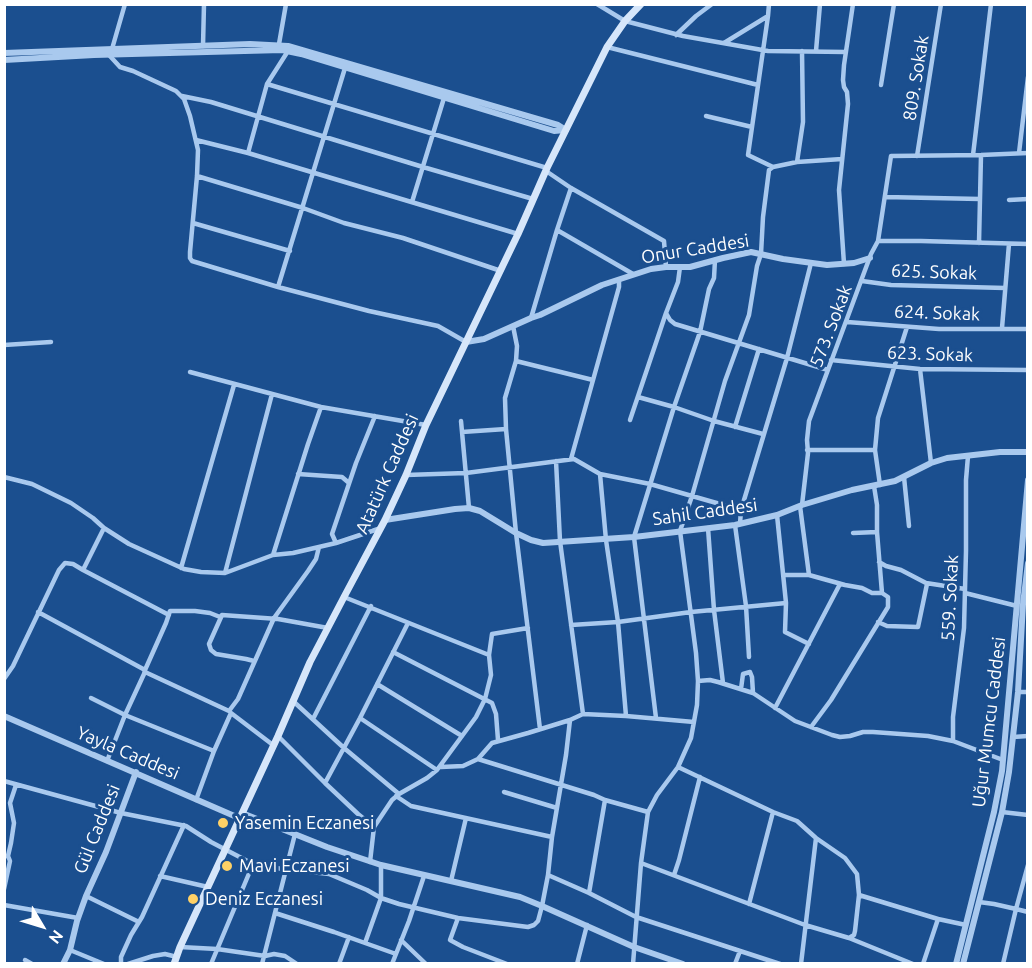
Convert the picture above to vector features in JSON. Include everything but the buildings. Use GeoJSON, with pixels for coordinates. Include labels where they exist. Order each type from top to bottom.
{"type":"FeatureCollection","features":[{"type":"Feature","properties":{"kind":"main road","name":"Atatürk Caddesi"},"geometry":{"type":"LineString","coordinates":[[175,960],[292,701],[385,520],[426,424],[501,271],[566,130],[607,47],[641,4]]}},
{"type":"Feature","properties":{"kind":"street"},"geometry":{"type":"LineString","coordinates":[[125,4],[111,52],[120,67],[176,91],[182,96],[211,102],[533,199]]}},
{"type":"Feature","properties":{"kind":"street"},"geometry":{"type":"LineString","coordinates":[[203,46],[204,4]]}},
{"type":"Feature","properties":{"kind":"street"},"geometry":{"type":"LineString","coordinates":[[279,44],[286,4]]}},
{"type":"Feature","properties":{"kind":"street"},"geometry":{"type":"LineString","coordinates":[[597,4],[626,21],[676,35],[763,50],[846,52]]}},
{"type":"Feature","properties":{"kind":"street"},"geometry":{"type":"LineString","coordinates":[[676,35],[712,4]]}},
{"type":"Feature","properties":{"kind":"street"},"geometry":{"type":"LineString","coordinates":[[769,4],[748,155],[773,167],[797,162],[842,159]]}},
{"type":"Feature","properties":{"kind":"street"},"geometry":{"type":"LineString","coordinates":[[816,51],[820,4]]}},
{"type":"Feature","properties":{"kind":"street"},"geometry":{"type":"LineString","coordinates":[[844,264],[839,202],[848,104],[843,80],[853,4]]}},
{"type":"Feature","properties":{"kind":"street"},"geometry":{"type":"LineString","coordinates":[[881,85],[894,4]]}},
{"type":"Feature","properties":{"kind":"street","name":"809. Sokak"},"geometry":{"type":"LineString","coordinates":[[917,156],[941,4]]}},
{"type":"Feature","properties":{"kind":"street"},"geometry":{"type":"LineString","coordinates":[[973,155],[991,4]]}},
{"type":"Feature","properties":{"kind":"street"},"geometry":{"type":"LineString","coordinates":[[724,43],[768,16]]}},
{"type":"Feature","properties":{"kind":"street"},"geometry":{"type":"LineString","coordinates":[[7,56],[279,44],[558,125],[566,130]]}},
{"type":"Feature","properties":{"kind":"street"},"geometry":{"type":"LineString","coordinates":[[607,47],[758,86]]}},
{"type":"Feature","properties":{"kind":"street"},"geometry":{"type":"LineString","coordinates":[[111,52],[288,51],[554,130],[566,130]]}},
{"type":"Feature","properties":{"kind":"street"},"geometry":{"type":"LineString","coordinates":[[248,153],[267,84],[288,51]]}},
{"type":"Feature","properties":{"kind":"street"},"geometry":{"type":"LineString","coordinates":[[797,162],[803,122],[802,51]]}},
{"type":"Feature","properties":{"kind":"street"},"geometry":{"type":"LineString","coordinates":[[278,287],[345,68]]}},
{"type":"Feature","properties":{"kind":"street"},"geometry":{"type":"LineString","coordinates":[[1019,153],[1028,77]]}},
{"type":"Feature","properties":{"kind":"street"},"geometry":{"type":"LineString","coordinates":[[267,84],[433,133],[547,170],[571,188],[664,241],[666,267]]}},
{"type":"Feature","properties":{"kind":"street"},"geometry":{"type":"LineString","coordinates":[[182,96],[190,116],[198,150],[190,252],[192,261],[278,287],[438,326],[466,342]]}},
{"type":"Feature","properties":{"kind":"street"},"geometry":{"type":"LineString","coordinates":[[412,202],[444,98]]}},
{"type":"Feature","properties":{"kind":"street"},"geometry":{"type":"LineString","coordinates":[[706,116],[752,127]]}},
{"type":"Feature","properties":{"kind":"street"},"geometry":{"type":"LineString","coordinates":[[196,140],[248,153],[518,234]]}},
{"type":"Feature","properties":{"kind":"street"},"geometry":{"type":"LineString","coordinates":[[917,156],[1028,153]]}},
{"type":"Feature","properties":{"kind":"street"},"geometry":{"type":"LineString","coordinates":[[979,243],[981,155]]}},
{"type":"Feature","properties":{"kind":"street","name":"573. Sokak"},"geometry":{"type":"LineString","coordinates":[[809,575],[801,506],[809,421],[878,242],[891,156],[917,156]]}},
{"type":"Feature","properties":{"kind":"street"},"geometry":{"type":"LineString","coordinates":[[633,963],[641,862],[648,812],[678,766],[691,738],[694,722],[698,681],[680,531],[738,343],[749,315],[761,254],[763,217],[770,170],[773,167]]}},
{"type":"Feature","properties":{"kind":"street"},"geometry":{"type":"LineString","coordinates":[[197,177],[303,208],[344,223],[403,238],[501,271]]}},
{"type":"Feature","properties":{"kind":"street"},"geometry":{"type":"LineString","coordinates":[[531,318],[571,188]]}},
{"type":"Feature","properties":{"kind":"street"},"geometry":{"type":"LineString","coordinates":[[885,197],[980,199]]}},
{"type":"Feature","properties":{"kind":"street"},"geometry":{"type":"LineString","coordinates":[[1009,200],[1028,199]]}},
{"type":"Feature","properties":{"kind":"street"},"geometry":{"type":"LineString","coordinates":[[193,223],[290,251]]}},
{"type":"Feature","properties":{"kind":"street"},"geometry":{"type":"LineString","coordinates":[[557,230],[633,274]]}},
{"type":"Feature","properties":{"kind":"street"},"geometry":{"type":"LineString","coordinates":[[878,242],[1028,244]]}},
{"type":"Feature","properties":{"kind":"street"},"geometry":{"type":"LineString","coordinates":[[1002,328],[1010,243]]}},
{"type":"Feature","properties":{"kind":"street","name":"Onur Caddesi"},"geometry":{"type":"LineString","coordinates":[[466,342],[484,339],[602,285],[651,269],[690,267],[751,252],[827,265],[854,263],[870,258]]}},
{"type":"Feature","properties":{"kind":"street"},"geometry":{"type":"LineString","coordinates":[[656,718],[634,537],[700,332],[714,278],[715,260]]}},
{"type":"Feature","properties":{"kind":"street"},"geometry":{"type":"LineString","coordinates":[[749,657],[737,525],[762,434],[787,358],[812,263]]}},
{"type":"Feature","properties":{"kind":"street"},"geometry":{"type":"LineString","coordinates":[[630,420],[678,282],[680,267]]}},
{"type":"Feature","properties":{"kind":"street"},"geometry":{"type":"LineString","coordinates":[[572,459],[619,280]]}},
{"type":"Feature","properties":{"kind":"street","name":"625. Sokak"},"geometry":{"type":"LineString","coordinates":[[862,281],[891,285],[1005,288]]}},
{"type":"Feature","properties":{"kind":"street"},"geometry":{"type":"LineString","coordinates":[[666,313],[675,324],[828,370]]}},
{"type":"Feature","properties":{"kind":"street","name":"624. Sokak"},"geometry":{"type":"LineString","coordinates":[[847,322],[939,329],[1028,329]]}},
{"type":"Feature","properties":{"kind":"street"},"geometry":{"type":"LineString","coordinates":[[513,326],[517,346],[516,361],[505,398],[506,429],[540,729]]}},
{"type":"Feature","properties":{"kind":"street"},"geometry":{"type":"LineString","coordinates":[[882,593],[877,532],[875,450],[878,418],[907,327]]}},
{"type":"Feature","properties":{"kind":"street"},"geometry":{"type":"LineString","coordinates":[[4,345],[51,342]]}},
{"type":"Feature","properties":{"kind":"street"},"geometry":{"type":"LineString","coordinates":[[735,427],[759,349]]}},
{"type":"Feature","properties":{"kind":"street","name":"623. Sokak"},"geometry":{"type":"LineString","coordinates":[[831,360],[920,369],[1028,370]]}},
{"type":"Feature","properties":{"kind":"street"},"geometry":{"type":"LineString","coordinates":[[516,361],[593,380]]}},
{"type":"Feature","properties":{"kind":"street"},"geometry":{"type":"LineString","coordinates":[[920,369],[931,463]]}},
{"type":"Feature","properties":{"kind":"street"},"geometry":{"type":"LineString","coordinates":[[190,372],[321,407],[426,424]]}},
{"type":"Feature","properties":{"kind":"street"},"geometry":{"type":"LineString","coordinates":[[181,568],[234,385]]}},
{"type":"Feature","properties":{"kind":"street"},"geometry":{"type":"LineString","coordinates":[[225,573],[272,394]]}},
{"type":"Feature","properties":{"kind":"street"},"geometry":{"type":"LineString","coordinates":[[638,397],[762,434]]}},
{"type":"Feature","properties":{"kind":"street"},"geometry":{"type":"LineString","coordinates":[[273,555],[321,407]]}},
{"type":"Feature","properties":{"kind":"street"},"geometry":{"type":"LineString","coordinates":[[336,543],[332,534],[375,416]]}},
{"type":"Feature","properties":{"kind":"street"},"geometry":{"type":"LineString","coordinates":[[385,520],[470,508],[461,421]]}},
{"type":"Feature","properties":{"kind":"street"},"geometry":{"type":"LineString","coordinates":[[462,432],[506,429]]}},
{"type":"Feature","properties":{"kind":"street"},"geometry":{"type":"LineString","coordinates":[[807,450],[875,450]]}},
{"type":"Feature","properties":{"kind":"street","name":"Sahil Caddesi"},"geometry":{"type":"LineString","coordinates":[[470,508],[480,511],[516,533],[543,543],[606,540],[737,525],[777,515],[852,490],[896,481],[931,463],[947,458],[1000,452],[1028,452]]}},
{"type":"Feature","properties":{"kind":"street","name":"559. Sokak"},"geometry":{"type":"LineString","coordinates":[[953,741],[953,717],[964,628],[968,456]]}},
{"type":"Feature","properties":{"kind":"street"},"geometry":{"type":"LineString","coordinates":[[406,475],[466,472],[574,459],[600,474],[650,484],[741,510]]}},
{"type":"Feature","properties":{"kind":"street"},"geometry":{"type":"LineString","coordinates":[[556,461],[560,541],[583,714]]}},
{"type":"Feature","properties":{"kind":"street"},"geometry":{"type":"LineString","coordinates":[[298,474],[342,477],[349,483]]}},
{"type":"Feature","properties":{"kind":"street"},"geometry":{"type":"LineString","coordinates":[[600,474],[606,540],[618,622],[626,716]]}},
{"type":"Feature","properties":{"kind":"street"},"geometry":{"type":"LineString","coordinates":[[4,477],[32,484],[71,502],[129,544],[181,568],[201,572],[225,573],[273,555],[336,543],[381,528]]}},
{"type":"Feature","properties":{"kind":"street"},"geometry":{"type":"LineString","coordinates":[[904,477],[909,526]]}},
{"type":"Feature","properties":{"kind":"street","name":"Uğur Mumcu Caddesi"},"geometry":{"type":"LineString","coordinates":[[963,963],[1002,812],[1009,772],[1018,692],[1028,480]]}},
{"type":"Feature","properties":{"kind":"street"},"geometry":{"type":"LineString","coordinates":[[777,515],[786,603],[785,632],[809,644]]}},
{"type":"Feature","properties":{"kind":"street"},"geometry":{"type":"LineString","coordinates":[[83,570],[104,528]]}},
{"type":"Feature","properties":{"kind":"street"},"geometry":{"type":"LineString","coordinates":[[708,528],[714,610],[723,683]]}},
{"type":"Feature","properties":{"kind":"street"},"geometry":{"type":"LineString","coordinates":[[853,533],[877,532]]}},
{"type":"Feature","properties":{"kind":"street"},"geometry":{"type":"LineString","coordinates":[[196,800],[230,712],[274,618],[308,571],[319,547]]}},
{"type":"Feature","properties":{"kind":"street"},"geometry":{"type":"LineString","coordinates":[[879,562],[901,570],[927,584],[1022,605]]}},
{"type":"Feature","properties":{"kind":"street"},"geometry":{"type":"LineString","coordinates":[[4,679],[13,666],[59,570],[65,563],[73,564],[169,615]]}},
{"type":"Feature","properties":{"kind":"street","name":"Uğur Mumcu Caddesi"},"geometry":{"type":"LineString","coordinates":[[956,963],[994,812],[1003,760],[1028,563]]}},
{"type":"Feature","properties":{"kind":"street"},"geometry":{"type":"LineString","coordinates":[[784,575],[809,575],[862,588],[872,593],[882,593],[888,597],[889,603],[878,622],[831,700],[811,727]]}},
{"type":"Feature","properties":{"kind":"street"},"geometry":{"type":"LineString","coordinates":[[775,708],[840,584]]}},
{"type":"Feature","properties":{"kind":"street"},"geometry":{"type":"LineString","coordinates":[[878,622],[887,626],[918,627],[927,584]]}},
{"type":"Feature","properties":{"kind":"street"},"geometry":{"type":"LineString","coordinates":[[344,597],[489,655]]}},
{"type":"Feature","properties":{"kind":"street"},"geometry":{"type":"LineString","coordinates":[[571,625],[786,603]]}},
{"type":"Feature","properties":{"kind":"street"},"geometry":{"type":"LineString","coordinates":[[313,719],[371,606]]}},
{"type":"Feature","properties":{"kind":"street"},"geometry":{"type":"LineString","coordinates":[[107,761],[170,611],[195,611],[220,617],[224,615],[274,618],[328,628]]}},
{"type":"Feature","properties":{"kind":"street"},"geometry":{"type":"LineString","coordinates":[[38,612],[145,671],[230,712],[273,745]]}},
{"type":"Feature","properties":{"kind":"street"},"geometry":{"type":"LineString","coordinates":[[220,617],[209,644],[211,650],[216,654],[254,661]]}},
{"type":"Feature","properties":{"kind":"street"},"geometry":{"type":"LineString","coordinates":[[325,783],[408,623]]}},
{"type":"Feature","properties":{"kind":"street"},"geometry":{"type":"LineString","coordinates":[[370,862],[374,827],[392,800],[439,768],[476,717],[485,699],[491,675],[489,655],[492,634],[528,628]]}},
{"type":"Feature","properties":{"kind":"street"},"geometry":{"type":"LineString","coordinates":[[393,652],[492,703],[498,740]]}},
{"type":"Feature","properties":{"kind":"street"},"geometry":{"type":"LineString","coordinates":[[741,689],[744,674],[750,672],[753,693]]}},
{"type":"Feature","properties":{"kind":"street"},"geometry":{"type":"LineString","coordinates":[[698,681],[710,680],[753,693],[795,721],[840,737],[873,732],[928,736],[953,741],[1003,760]]}},
{"type":"Feature","properties":{"kind":"street"},"geometry":{"type":"LineString","coordinates":[[377,684],[462,736]]}},
{"type":"Feature","properties":{"kind":"street"},"geometry":{"type":"LineString","coordinates":[[1018,692],[1028,692]]}},
{"type":"Feature","properties":{"kind":"street"},"geometry":{"type":"LineString","coordinates":[[91,698],[214,751]]}},
{"type":"Feature","properties":{"kind":"street"},"geometry":{"type":"LineString","coordinates":[[292,701],[411,806],[552,837]]}},
{"type":"Feature","properties":{"kind":"street"},"geometry":{"type":"LineString","coordinates":[[360,717],[439,768],[463,766],[478,759],[492,742],[528,733],[583,714],[694,722]]}},
{"type":"Feature","properties":{"kind":"street","name":"Yayla Caddesi"},"geometry":{"type":"LineString","coordinates":[[4,716],[196,800],[370,862],[424,876],[505,892],[634,946],[682,963]]}},
{"type":"Feature","properties":{"kind":"street"},"geometry":{"type":"LineString","coordinates":[[4,782],[121,813],[184,825],[224,850],[253,864],[328,874],[381,898],[414,907],[458,918],[528,927],[538,921],[542,906],[570,720]]}},
{"type":"Feature","properties":{"kind":"street"},"geometry":{"type":"LineString","coordinates":[[278,736],[374,827]]}},
{"type":"Feature","properties":{"kind":"street"},"geometry":{"type":"LineString","coordinates":[[1013,737],[1028,736]]}},
{"type":"Feature","properties":{"kind":"street"},"geometry":{"type":"LineString","coordinates":[[478,759],[648,812]]}},
{"type":"Feature","properties":{"kind":"street"},"geometry":{"type":"LineString","coordinates":[[678,766],[773,812],[797,821],[816,838],[845,858],[857,874],[859,895],[855,931],[849,938]]}},
{"type":"Feature","properties":{"kind":"street","name":"Gül Caddesi"},"geometry":{"type":"LineString","coordinates":[[63,963],[70,950],[86,896],[106,852],[136,772]]}},
{"type":"Feature","properties":{"kind":"street"},"geometry":{"type":"LineString","coordinates":[[674,875],[700,777]]}},
{"type":"Feature","properties":{"kind":"street"},"geometry":{"type":"LineString","coordinates":[[4,890],[10,861],[6,856],[14,823],[10,803],[16,785]]}},
{"type":"Feature","properties":{"kind":"street"},"geometry":{"type":"LineString","coordinates":[[504,792],[557,808]]}},
{"type":"Feature","properties":{"kind":"street"},"geometry":{"type":"LineString","coordinates":[[589,893],[605,800]]}},
{"type":"Feature","properties":{"kind":"street"},"geometry":{"type":"LineString","coordinates":[[749,904],[773,812]]}},
{"type":"Feature","properties":{"kind":"street"},"geometry":{"type":"LineString","coordinates":[[1002,812],[1028,815]]}},
{"type":"Feature","properties":{"kind":"street"},"geometry":{"type":"LineString","coordinates":[[451,881],[466,818]]}},
{"type":"Feature","properties":{"kind":"street"},"geometry":{"type":"LineString","coordinates":[[121,963],[121,957],[131,935],[184,825]]}},
{"type":"Feature","properties":{"kind":"street"},"geometry":{"type":"LineString","coordinates":[[262,963],[295,834]]}},
{"type":"Feature","properties":{"kind":"street"},"geometry":{"type":"LineString","coordinates":[[801,963],[816,838]]}},
{"type":"Feature","properties":{"kind":"street"},"geometry":{"type":"LineString","coordinates":[[641,862],[805,925],[849,938],[913,963]]}},
{"type":"Feature","properties":{"kind":"street"},"geometry":{"type":"LineString","coordinates":[[211,963],[253,864]]}},
{"type":"Feature","properties":{"kind":"street"},"geometry":{"type":"LineString","coordinates":[[364,943],[381,898],[381,865]]}},
{"type":"Feature","properties":{"kind":"street"},"geometry":{"type":"LineString","coordinates":[[1003,963],[1028,865]]}},
{"type":"Feature","properties":{"kind":"street"},"geometry":{"type":"LineString","coordinates":[[548,875],[636,917],[780,963]]}},
{"type":"Feature","properties":{"kind":"street"},"geometry":{"type":"LineString","coordinates":[[160,876],[208,887]]}},
{"type":"Feature","properties":{"kind":"street"},"geometry":{"type":"LineString","coordinates":[[392,963],[424,876]]}},
{"type":"Feature","properties":{"kind":"street"},"geometry":{"type":"LineString","coordinates":[[859,895],[966,925]]}},
{"type":"Feature","properties":{"kind":"street"},"geometry":{"type":"LineString","coordinates":[[86,896],[139,922]]}},
{"type":"Feature","properties":{"kind":"street"},"geometry":{"type":"LineString","coordinates":[[979,902],[1028,912]]}},
{"type":"Feature","properties":{"kind":"street"},"geometry":{"type":"LineString","coordinates":[[4,905],[78,918]]}},
{"type":"Feature","properties":{"kind":"street"},"geometry":{"type":"LineString","coordinates":[[275,913],[396,954]]}},
{"type":"Feature","properties":{"kind":"street"},"geometry":{"type":"LineString","coordinates":[[458,918],[450,940],[507,963]]}},
{"type":"Feature","properties":{"kind":"street"},"geometry":{"type":"LineString","coordinates":[[924,963],[938,919]]}},
{"type":"Feature","properties":{"kind":"street"},"geometry":{"type":"LineString","coordinates":[[577,963],[587,925]]}},
{"type":"Feature","properties":{"kind":"street"},"geometry":{"type":"LineString","coordinates":[[339,963],[349,937]]}},
{"type":"Feature","properties":{"kind":"street"},"geometry":{"type":"LineString","coordinates":[[401,940],[426,963]]}},
{"type":"Feature","properties":{"kind":"street"},"geometry":{"type":"LineString","coordinates":[[180,947],[217,949],[265,956],[274,954],[285,956],[297,963]]}},
{"type":"Feature","properties":{"kind":"street"},"geometry":{"type":"LineString","coordinates":[[70,950],[101,963]]}},
{"type":"Feature","properties":{"kind":"street"},"geometry":{"type":"LineString","coordinates":[[735,963],[740,951]]}},
{"type":"Feature","properties":{"kind":"street"},"geometry":{"type":"LineString","coordinates":[[128,963],[165,954],[175,960]]}},
{"type":"Feature","properties":{"kind":"street"},"geometry":{"type":"LineString","coordinates":[[24,960],[32,963]]}},
{"type":"Feature","properties":{"kind":"place","name":"Yasemin Eczanesi"},"geometry":{"type":"Point","coordinates":[223,823]}},
{"type":"Feature","properties":{"kind":"place","name":"Mavi Eczanesi"},"geometry":{"type":"Point","coordinates":[227,866]}},
{"type":"Feature","properties":{"kind":"place","name":"Deniz Eczanesi"},"geometry":{"type":"Point","coordinates":[193,899]}}]}
